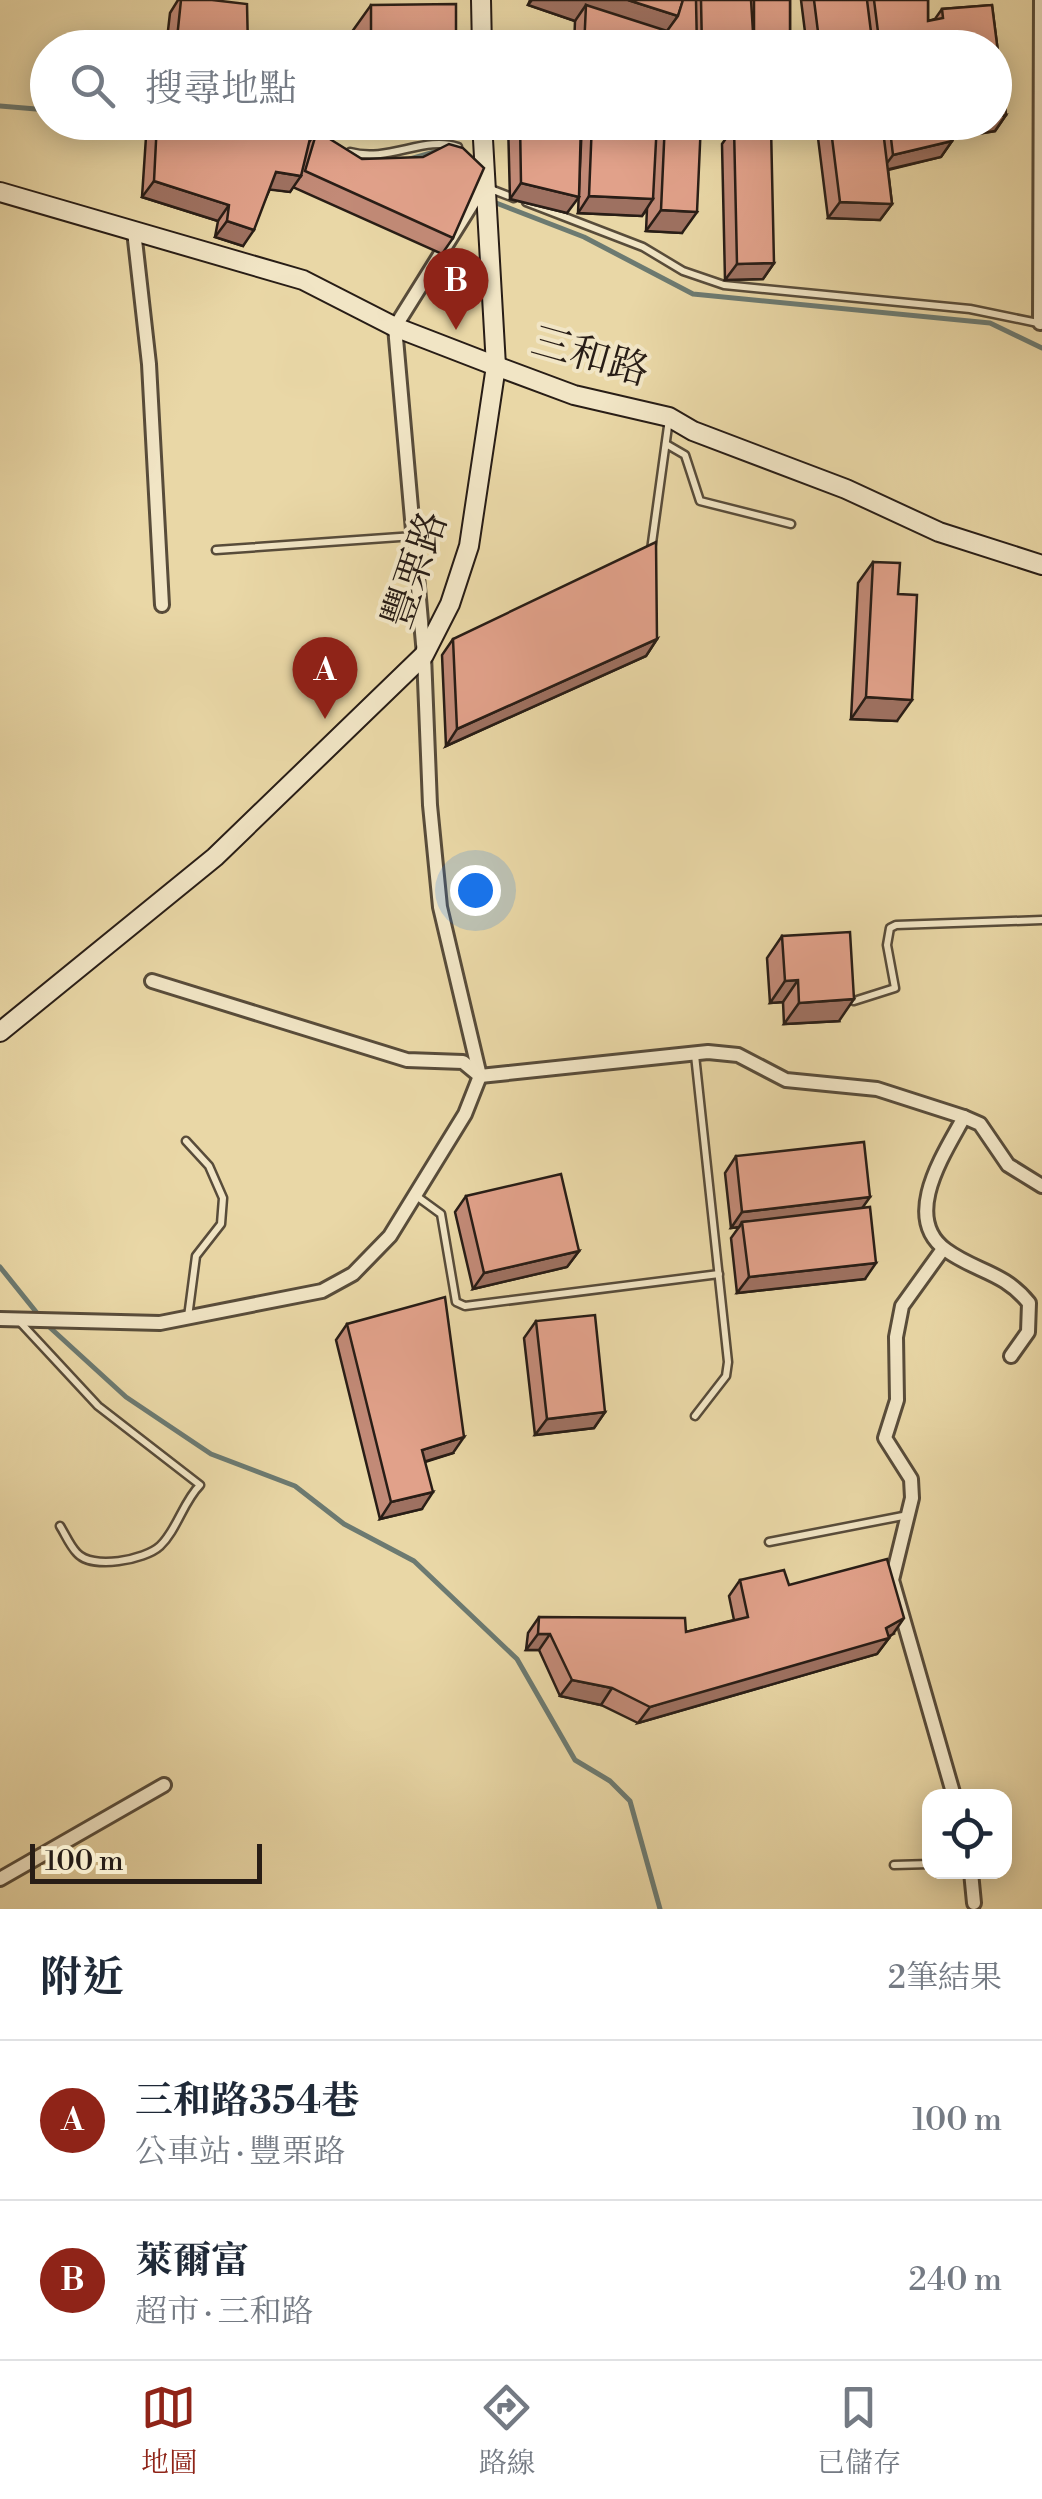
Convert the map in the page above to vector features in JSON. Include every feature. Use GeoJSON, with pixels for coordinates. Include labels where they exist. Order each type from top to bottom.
{"type":"FeatureCollection","features":[{"type":"Feature","properties":{"kind":"street"},"geometry":{"type":"LineString","coordinates":[[481,0],[482,30]]}},
{"type":"Feature","properties":{"kind":"street"},"geometry":{"type":"LineString","coordinates":[[1040,323],[1041,0]]}},
{"type":"Feature","properties":{"kind":"street","name":"豐栗路"},"geometry":{"type":"LineString","coordinates":[[0,1032],[215,856],[424,655],[450,604],[469,546],[496,366],[480,180],[481,140]]}},
{"type":"Feature","properties":{"kind":"street"},"geometry":{"type":"LineString","coordinates":[[0,1318],[160,1324],[322,1291],[353,1274],[390,1236],[465,1114],[480,1076],[440,907],[430,805],[424,655],[396,327],[480,180]]}},
{"type":"Feature","properties":{"kind":"street","name":"三和路"},"geometry":{"type":"LineString","coordinates":[[0,192],[302,280],[344,297],[396,327],[496,366],[574,395],[669,417],[693,431],[846,490],[938,532],[1042,565]]}},
{"type":"Feature","properties":{"kind":"street"},"geometry":{"type":"LineString","coordinates":[[134,230],[148,364],[162,605]]}},
{"type":"Feature","properties":{"kind":"street"},"geometry":{"type":"LineString","coordinates":[[152,981],[408,1060],[463,1062],[480,1076],[695,1054],[738,1055],[786,1080],[877,1089],[964,1117],[980,1124],[1008,1165],[1042,1186]]}},
{"type":"Feature","properties":{"kind":"street"},"geometry":{"type":"LineString","coordinates":[[964,1117],[934,1172],[926,1202],[929,1224],[943,1249],[1012,1282],[1029,1303],[1028,1332],[1011,1356]]}},
{"type":"Feature","properties":{"kind":"street"},"geometry":{"type":"LineString","coordinates":[[943,1249],[902,1306],[896,1337],[897,1400],[885,1438],[911,1479],[909,1514],[892,1580],[952,1789]]}},
{"type":"Feature","properties":{"kind":"street"},"geometry":{"type":"LineString","coordinates":[[0,1879],[164,1785]]}},
{"type":"Feature","properties":{"kind":"street"},"geometry":{"type":"LineString","coordinates":[[972,1879],[974,1903]]}},
{"type":"Feature","properties":{"kind":"lane"},"geometry":{"type":"LineString","coordinates":[[339,145],[354,154],[388,155],[440,140],[463,149]]}},
{"type":"Feature","properties":{"kind":"lane"},"geometry":{"type":"LineString","coordinates":[[480,180],[643,247],[682,271],[724,286],[970,309],[1040,323]]}},
{"type":"Feature","properties":{"kind":"lane"},"geometry":{"type":"LineString","coordinates":[[650,553],[669,417]]}},
{"type":"Feature","properties":{"kind":"lane"},"geometry":{"type":"LineString","coordinates":[[666,444],[685,455],[700,502],[791,524]]}},
{"type":"Feature","properties":{"kind":"lane"},"geometry":{"type":"LineString","coordinates":[[216,550],[414,536]]}},
{"type":"Feature","properties":{"kind":"lane"},"geometry":{"type":"LineString","coordinates":[[854,1001],[895,988],[887,945],[890,928],[896,925],[1042,920]]}},
{"type":"Feature","properties":{"kind":"lane"},"geometry":{"type":"LineString","coordinates":[[695,1054],[728,1362],[726,1376],[695,1416]]}},
{"type":"Feature","properties":{"kind":"lane"},"geometry":{"type":"LineString","coordinates":[[186,1141],[208,1166],[222,1198],[221,1224],[196,1256],[188,1318]]}},
{"type":"Feature","properties":{"kind":"lane"},"geometry":{"type":"LineString","coordinates":[[415,1195],[441,1214],[456,1302],[465,1306],[719,1274]]}},
{"type":"Feature","properties":{"kind":"lane"},"geometry":{"type":"LineString","coordinates":[[15,1316],[98,1406],[200,1485],[187,1498],[161,1545],[143,1554],[90,1561],[78,1555],[60,1526]]}},
{"type":"Feature","properties":{"kind":"lane"},"geometry":{"type":"LineString","coordinates":[[769,1542],[909,1514]]}},
{"type":"Feature","properties":{"kind":"lane"},"geometry":{"type":"LineString","coordinates":[[894,1865],[922,1864]]}},
{"type":"Feature","properties":{"kind":"building"},"geometry":{"type":"Polygon","coordinates":[[[181,0],[247,4],[248,30],[178,30],[181,0]]]}},
{"type":"Feature","properties":{"kind":"building"},"geometry":{"type":"Polygon","coordinates":[[[628,0],[683,0],[678,16],[628,0]]]}},
{"type":"Feature","properties":{"kind":"building"},"geometry":{"type":"Polygon","coordinates":[[[683,0],[696,0],[697,30],[668,30],[683,0]]]}},
{"type":"Feature","properties":{"kind":"building"},"geometry":{"type":"Polygon","coordinates":[[[701,0],[751,0],[753,30],[702,30],[701,0]]]}},
{"type":"Feature","properties":{"kind":"building"},"geometry":{"type":"Polygon","coordinates":[[[754,0],[790,0],[790,30],[754,30],[754,0]]]}},
{"type":"Feature","properties":{"kind":"building"},"geometry":{"type":"Polygon","coordinates":[[[814,0],[867,0],[871,30],[818,30],[814,0]]]}},
{"type":"Feature","properties":{"kind":"building"},"geometry":{"type":"Polygon","coordinates":[[[874,0],[928,0],[928,21],[943,18],[942,9],[992,5],[995,30],[878,30],[874,0]]]}},
{"type":"Feature","properties":{"kind":"building"},"geometry":{"type":"Polygon","coordinates":[[[456,4],[456,30],[371,30],[371,5],[456,4]]]}},
{"type":"Feature","properties":{"kind":"building"},"geometry":{"type":"Polygon","coordinates":[[[586,5],[664,30],[585,30],[586,5]]]}},
{"type":"Feature","properties":{"kind":"building"},"geometry":{"type":"Polygon","coordinates":[[[156,140],[310,140],[301,176],[276,172],[254,230],[227,221],[229,205],[154,181],[156,140]]]}},
{"type":"Feature","properties":{"kind":"building"},"geometry":{"type":"Polygon","coordinates":[[[314,140],[331,140],[362,159],[423,157],[449,144],[463,148],[484,168],[453,238],[305,171],[314,140]]]}},
{"type":"Feature","properties":{"kind":"building"},"geometry":{"type":"Polygon","coordinates":[[[520,140],[581,140],[579,197],[521,183],[520,140]]]}},
{"type":"Feature","properties":{"kind":"building"},"geometry":{"type":"Polygon","coordinates":[[[591,140],[656,140],[653,199],[589,196],[591,140]]]}},
{"type":"Feature","properties":{"kind":"building"},"geometry":{"type":"Polygon","coordinates":[[[664,140],[700,140],[697,212],[661,210],[664,140]]]}},
{"type":"Feature","properties":{"kind":"building"},"geometry":{"type":"Polygon","coordinates":[[[734,140],[771,140],[774,263],[737,264],[734,140]]]}},
{"type":"Feature","properties":{"kind":"building"},"geometry":{"type":"Polygon","coordinates":[[[832,140],[884,140],[892,204],[840,202],[832,140]]]}},
{"type":"Feature","properties":{"kind":"building"},"geometry":{"type":"Polygon","coordinates":[[[891,140],[952,140],[952,141],[893,155],[891,140]]]}},
{"type":"Feature","properties":{"kind":"building"},"geometry":{"type":"Polygon","coordinates":[[[656,542],[657,639],[457,729],[453,639],[656,542]]]}},
{"type":"Feature","properties":{"kind":"building"},"geometry":{"type":"Polygon","coordinates":[[[873,562],[900,563],[898,594],[917,595],[912,700],[866,697],[873,562]]]}},
{"type":"Feature","properties":{"kind":"building"},"geometry":{"type":"Polygon","coordinates":[[[850,932],[854,999],[799,1003],[798,980],[785,981],[782,936],[850,932]]]}},
{"type":"Feature","properties":{"kind":"building"},"geometry":{"type":"Polygon","coordinates":[[[864,1142],[870,1197],[742,1212],[736,1156],[864,1142]]]}},
{"type":"Feature","properties":{"kind":"building"},"geometry":{"type":"Polygon","coordinates":[[[561,1174],[579,1251],[484,1273],[466,1196],[561,1174]]]}},
{"type":"Feature","properties":{"kind":"building"},"geometry":{"type":"Polygon","coordinates":[[[870,1207],[876,1263],[749,1277],[742,1222],[870,1207]]]}},
{"type":"Feature","properties":{"kind":"building"},"geometry":{"type":"Polygon","coordinates":[[[445,1297],[464,1437],[422,1450],[433,1492],[391,1502],[347,1324],[445,1297]]]}},
{"type":"Feature","properties":{"kind":"building"},"geometry":{"type":"Polygon","coordinates":[[[595,1315],[605,1412],[547,1419],[536,1321],[595,1315]]]}},
{"type":"Feature","properties":{"kind":"building"},"geometry":{"type":"Polygon","coordinates":[[[887,1559],[904,1618],[886,1628],[889,1638],[650,1707],[612,1688],[572,1680],[550,1634],[538,1634],[539,1617],[685,1618],[686,1632],[748,1617],[740,1580],[784,1570],[789,1585],[887,1559]]]}},
{"type":"Feature","properties":{"kind":"waterway"},"geometry":{"type":"LineString","coordinates":[[0,106],[30,108]]}},
{"type":"Feature","properties":{"kind":"waterway"},"geometry":{"type":"LineString","coordinates":[[410,159],[438,151]]}},
{"type":"Feature","properties":{"kind":"waterway"},"geometry":{"type":"LineString","coordinates":[[491,201],[584,237],[693,294],[990,323],[1042,348]]}},
{"type":"Feature","properties":{"kind":"waterway"},"geometry":{"type":"LineString","coordinates":[[0,1267],[45,1323],[126,1397],[211,1454],[295,1486],[344,1524],[414,1561],[517,1659],[575,1760],[610,1781],[630,1801],[660,1909]]}},
{"type":"Feature","properties":{"kind":"place","name":"萊爾富"},"geometry":{"type":"Point","coordinates":[456,330]}},
{"type":"Feature","properties":{"kind":"place","name":"三和路354巷"},"geometry":{"type":"Point","coordinates":[325,719]}}]}
